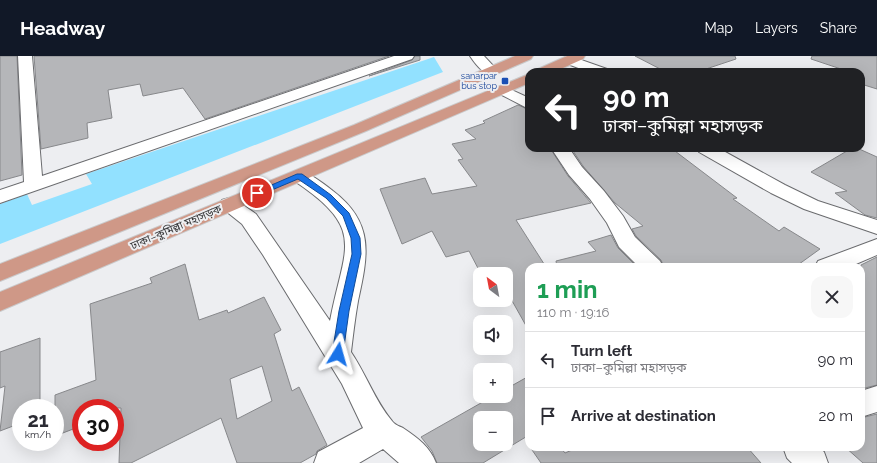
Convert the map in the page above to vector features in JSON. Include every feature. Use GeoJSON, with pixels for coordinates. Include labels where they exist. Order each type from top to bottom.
{"type":"FeatureCollection","features":[{"type":"Feature","properties":{"kind":"highway","name":"ঢাকা–কুমিল্লা মহাসড়ক"},"geometry":{"type":"LineString","coordinates":[[0,273],[360,128],[526,56]]}},
{"type":"Feature","properties":{"kind":"highway"},"geometry":{"type":"LineString","coordinates":[[552,68],[574,58]]}},
{"type":"Feature","properties":{"kind":"highway","name":"ঢাকা–কুমিল্লা মহাসড়ক"},"geometry":{"type":"LineString","coordinates":[[0,302],[525,80]]}},
{"type":"Feature","properties":{"kind":"street"},"geometry":{"type":"LineString","coordinates":[[25,56],[33,185]]}},
{"type":"Feature","properties":{"kind":"street"},"geometry":{"type":"LineString","coordinates":[[0,197],[407,56]]}},
{"type":"Feature","properties":{"kind":"street"},"geometry":{"type":"LineString","coordinates":[[477,56],[491,71]]}},
{"type":"Feature","properties":{"kind":"street"},"geometry":{"type":"LineString","coordinates":[[574,58],[594,68]]}},
{"type":"Feature","properties":{"kind":"street"},"geometry":{"type":"LineString","coordinates":[[503,90],[525,102]]}},
{"type":"Feature","properties":{"kind":"street"},"geometry":{"type":"LineString","coordinates":[[563,152],[575,171],[597,195],[616,221],[628,242],[648,263]]}},
{"type":"Feature","properties":{"kind":"street"},"geometry":{"type":"LineString","coordinates":[[712,152],[778,189],[811,205],[877,228]]}},
{"type":"Feature","properties":{"kind":"street"},"geometry":{"type":"LineString","coordinates":[[299,176],[328,196],[346,215],[356,238],[354,267],[344,311],[338,354]]}},
{"type":"Feature","properties":{"kind":"street"},"geometry":{"type":"LineString","coordinates":[[229,204],[249,220],[271,250],[352,376],[371,416],[382,433],[410,452],[421,463]]}},
{"type":"Feature","properties":{"kind":"street"},"geometry":{"type":"LineString","coordinates":[[837,263],[877,246]]}},
{"type":"Feature","properties":{"kind":"street"},"geometry":{"type":"LineString","coordinates":[[865,403],[877,399]]}},
{"type":"Feature","properties":{"kind":"street"},"geometry":{"type":"LineString","coordinates":[[329,463],[382,433]]}},
{"type":"Feature","properties":{"kind":"street"},"geometry":{"type":"LineString","coordinates":[[802,451],[813,463]]}},
{"type":"Feature","properties":{"kind":"water"},"geometry":{"type":"Polygon","coordinates":[[[434,57],[443,72],[0,244],[0,204],[27,194],[32,205],[92,184],[86,174],[434,57]]]}},
{"type":"Feature","properties":{"kind":"building"},"geometry":{"type":"Polygon","coordinates":[[[0,56],[17,56],[22,175],[0,181],[0,56]]]}},
{"type":"Feature","properties":{"kind":"building"},"geometry":{"type":"Polygon","coordinates":[[[34,56],[389,56],[205,119],[183,88],[143,96],[140,84],[108,90],[112,118],[87,123],[88,138],[41,149],[34,56]]]}},
{"type":"Feature","properties":{"kind":"building"},"geometry":{"type":"Polygon","coordinates":[[[415,56],[420,56],[420,60],[369,76],[412,60],[415,56]]]}},
{"type":"Feature","properties":{"kind":"building"},"geometry":{"type":"Polygon","coordinates":[[[635,56],[735,56],[736,59],[709,68],[658,68],[635,56]]]}},
{"type":"Feature","properties":{"kind":"building"},"geometry":{"type":"Polygon","coordinates":[[[812,56],[877,56],[877,89],[865,85],[865,68],[838,68],[811,59],[812,56]]]}},
{"type":"Feature","properties":{"kind":"building"},"geometry":{"type":"Polygon","coordinates":[[[518,105],[525,108],[525,152],[553,152],[568,176],[591,203],[516,220],[543,263],[525,263],[525,324],[513,302],[513,267],[477,267],[469,251],[446,257],[432,231],[402,244],[380,189],[425,178],[432,194],[477,186],[458,160],[463,159],[452,144],[476,139],[465,130],[485,123],[483,121],[518,105]]]}},
{"type":"Feature","properties":{"kind":"building"},"geometry":{"type":"Polygon","coordinates":[[[574,152],[676,152],[737,198],[733,199],[779,231],[784,227],[820,249],[801,263],[662,263],[636,236],[632,229],[643,226],[615,203],[583,166],[574,152]]]}},
{"type":"Feature","properties":{"kind":"building"},"geometry":{"type":"Polygon","coordinates":[[[845,152],[865,152],[877,157],[877,218],[865,215],[835,193],[847,191],[811,172],[845,152]]]}},
{"type":"Feature","properties":{"kind":"building"},"geometry":{"type":"Polygon","coordinates":[[[611,235],[618,248],[633,263],[556,263],[556,261],[596,251],[588,242],[611,235]]]}},
{"type":"Feature","properties":{"kind":"building"},"geometry":{"type":"Polygon","coordinates":[[[877,257],[877,385],[865,388],[865,263],[877,257]]]}},
{"type":"Feature","properties":{"kind":"building"},"geometry":{"type":"Polygon","coordinates":[[[185,264],[199,320],[227,310],[228,313],[264,297],[281,330],[274,334],[292,391],[299,387],[327,445],[317,451],[316,454],[300,463],[237,463],[221,418],[131,463],[119,463],[119,451],[124,451],[124,399],[72,399],[72,429],[64,433],[64,399],[55,399],[55,395],[96,380],[90,304],[152,283],[150,278],[185,264]],[[262,366],[230,379],[237,419],[272,401],[262,366]]]}},
{"type":"Feature","properties":{"kind":"building"},"geometry":{"type":"Polygon","coordinates":[[[40,338],[40,399],[12,399],[12,426],[0,431],[5,386],[0,388],[0,352],[40,338]]]}},
{"type":"Feature","properties":{"kind":"building"},"geometry":{"type":"Polygon","coordinates":[[[525,378],[525,437],[513,445],[513,411],[473,411],[473,451],[503,451],[483,463],[437,463],[432,451],[421,437],[481,403],[513,403],[513,385],[525,378]]]}},
{"type":"Feature","properties":{"kind":"building"},"geometry":{"type":"Polygon","coordinates":[[[877,414],[877,463],[863,463],[850,451],[865,451],[865,417],[877,414]]]}},
{"type":"Feature","properties":{"kind":"building"},"geometry":{"type":"Polygon","coordinates":[[[533,451],[563,451],[565,453],[570,451],[750,451],[761,463],[541,463],[533,451]]]}},
{"type":"Feature","properties":{"kind":"place","name":"sanarpar bus stop"},"geometry":{"type":"Point","coordinates":[505,81]}},
{"type":"Feature","properties":{"kind":"route"},"geometry":{"type":"LineString","coordinates":[[257,193],[299,176],[328,196],[346,215],[356,238],[356,254],[344,311],[338,354]]}}]}
